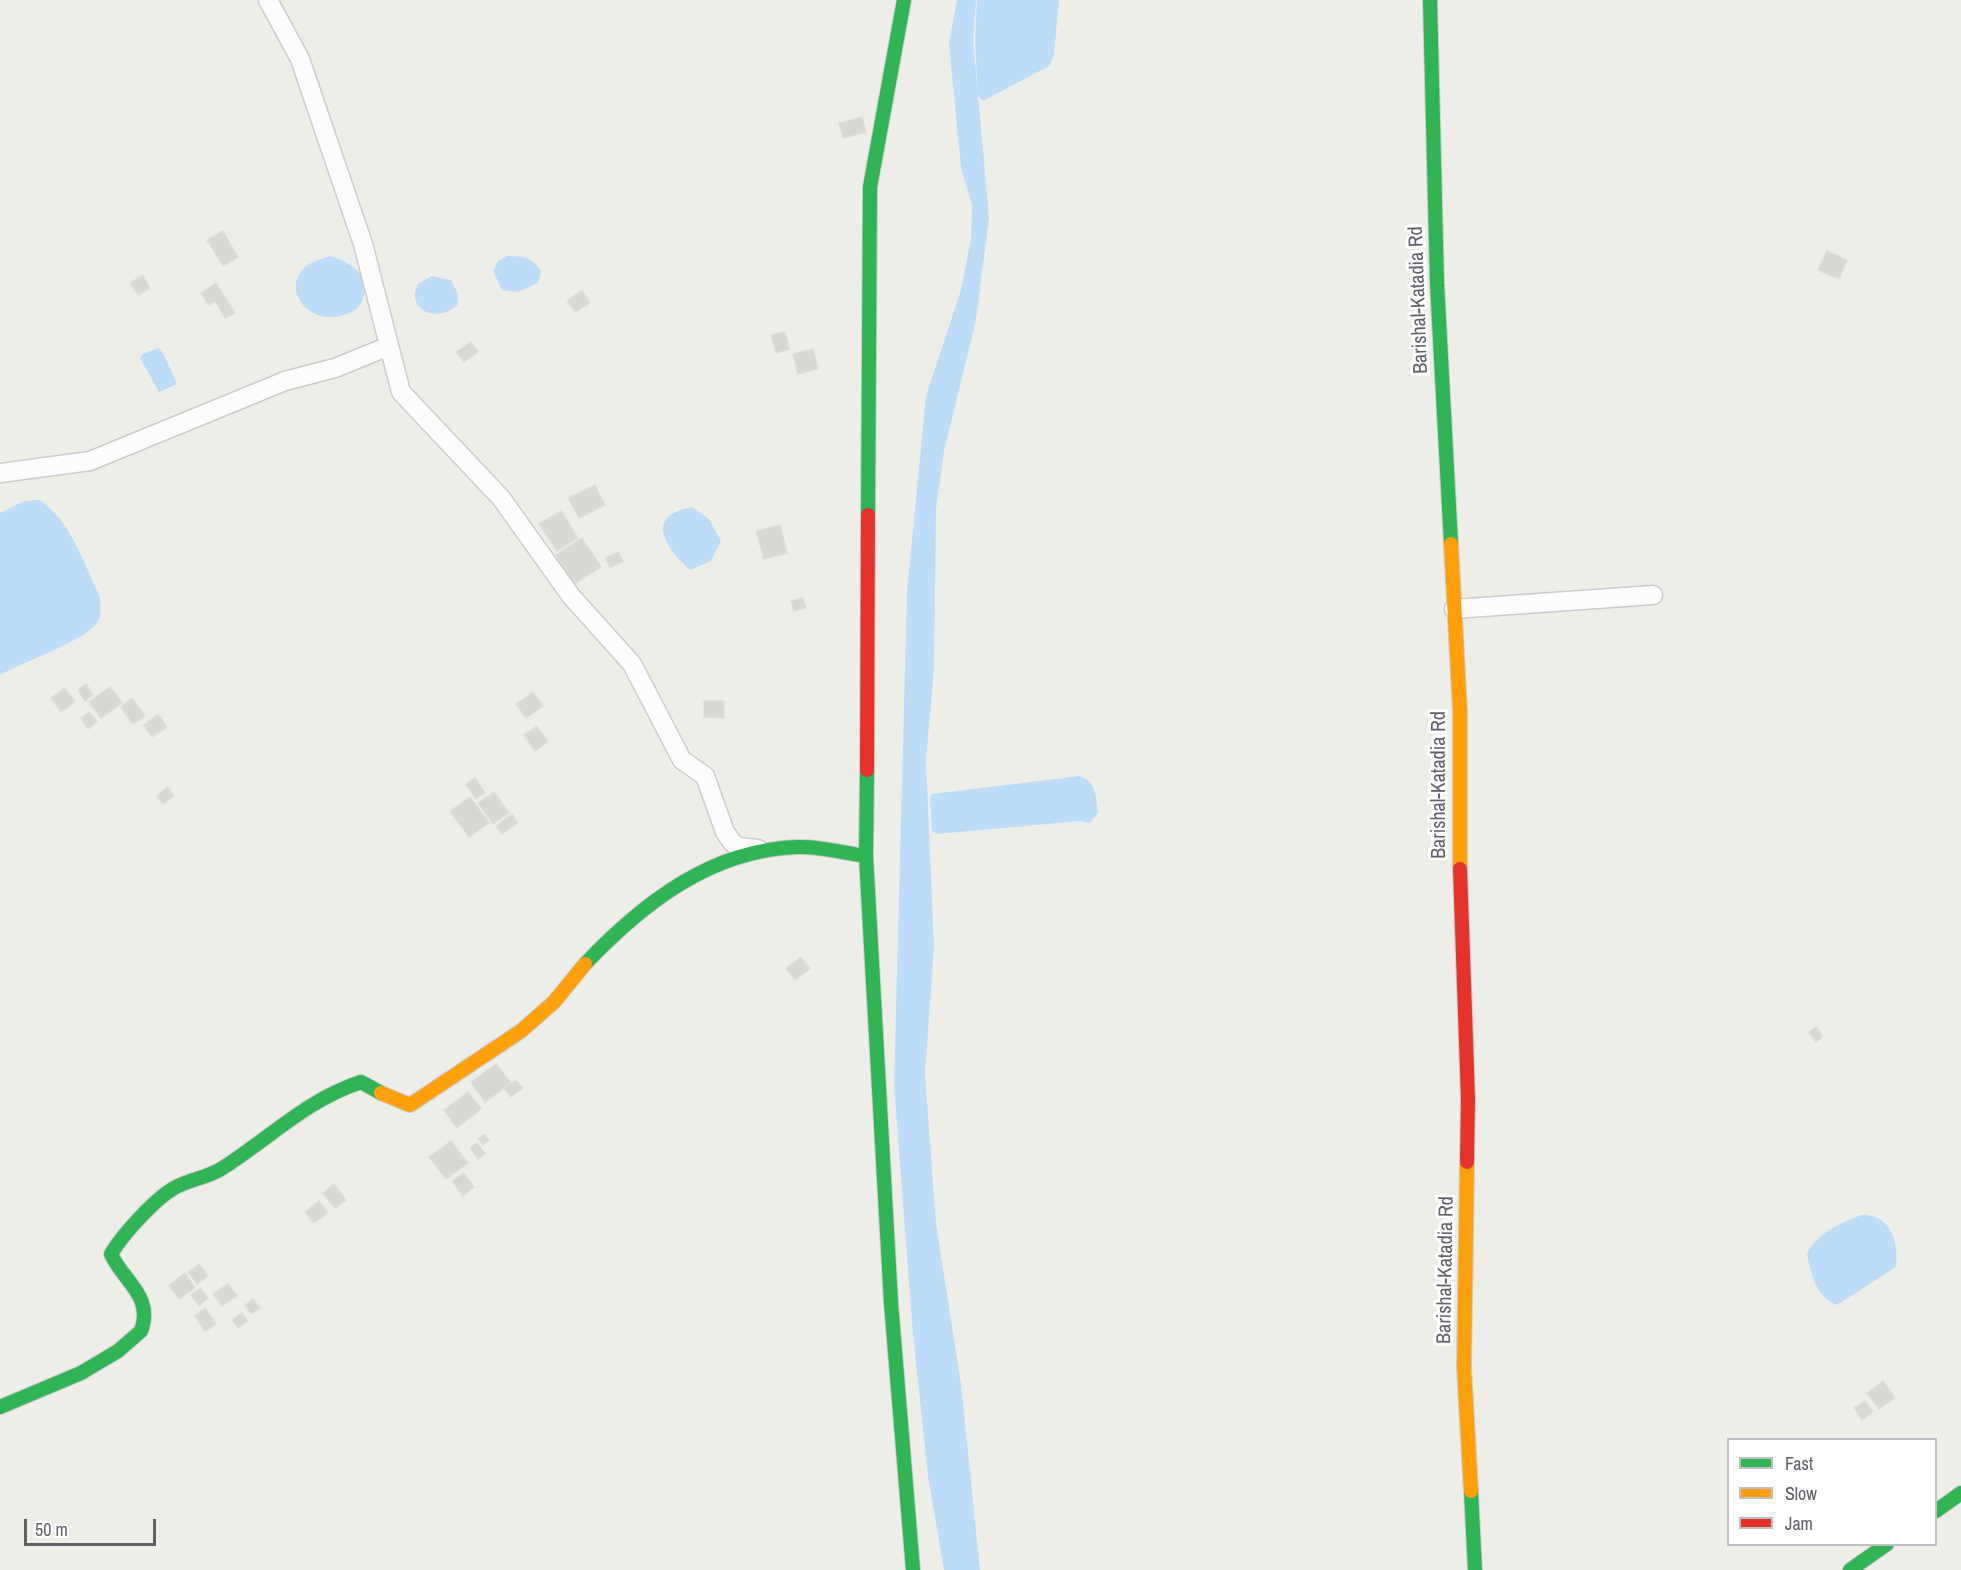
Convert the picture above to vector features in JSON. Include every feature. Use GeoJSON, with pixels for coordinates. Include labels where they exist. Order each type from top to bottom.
{"type":"FeatureCollection","features":[{"type":"Feature","properties":{"kind":"street"},"geometry":{"type":"LineString","coordinates":[[268,0],[300,59],[363,244],[401,392],[501,498],[571,596],[632,664],[682,760],[705,776],[725,832],[732,842],[738,847],[760,850]]}},
{"type":"Feature","properties":{"kind":"street"},"geometry":{"type":"LineString","coordinates":[[904,0],[870,187],[866,856],[891,1303],[913,1570]]}},
{"type":"Feature","properties":{"kind":"street","name":"Barishal-Katadia Rd"},"geometry":{"type":"LineString","coordinates":[[1430,0],[1437,284],[1460,712],[1459,846],[1468,1099],[1464,1367],[1475,1570]]}},
{"type":"Feature","properties":{"kind":"street"},"geometry":{"type":"LineString","coordinates":[[0,473],[90,461],[285,381],[335,368],[389,346]]}},
{"type":"Feature","properties":{"kind":"street"},"geometry":{"type":"LineString","coordinates":[[1454,609],[1653,595]]}},
{"type":"Feature","properties":{"kind":"street"},"geometry":{"type":"LineString","coordinates":[[0,1407],[15,1397],[67,1381],[128,1343],[141,1331],[144,1314],[140,1294],[114,1263],[111,1254],[120,1238],[137,1226],[154,1206],[175,1188],[220,1170],[288,1116],[346,1086],[361,1082],[388,1097],[410,1105],[529,1024],[555,1001],[584,965],[620,929],[650,903],[681,881],[734,856],[760,850],[800,847],[866,856]]}},
{"type":"Feature","properties":{"kind":"street"},"geometry":{"type":"LineString","coordinates":[[1937,1510],[1961,1493]]}},
{"type":"Feature","properties":{"kind":"street"},"geometry":{"type":"LineString","coordinates":[[1850,1570],[1886,1546]]}},
{"type":"Feature","properties":{"kind":"water"},"geometry":{"type":"Polygon","coordinates":[[[957,0],[976,0],[973,40],[989,217],[976,320],[944,451],[936,509],[934,669],[926,760],[934,947],[925,1074],[936,1224],[961,1384],[980,1570],[944,1570],[928,1476],[913,1335],[894,1085],[907,592],[926,396],[961,290],[971,239],[972,205],[961,168],[949,43],[957,0]]]}},
{"type":"Feature","properties":{"kind":"water"},"geometry":{"type":"Polygon","coordinates":[[[977,0],[1059,0],[1054,55],[1049,66],[983,101],[978,96],[975,42],[977,0]]]}},
{"type":"Feature","properties":{"kind":"water"},"geometry":{"type":"Polygon","coordinates":[[[330,256],[347,263],[360,273],[365,287],[364,296],[356,309],[343,315],[328,317],[318,315],[301,303],[296,285],[298,276],[305,267],[330,256]]]}},
{"type":"Feature","properties":{"kind":"water"},"geometry":{"type":"Polygon","coordinates":[[[507,256],[523,257],[535,263],[541,272],[538,283],[518,292],[502,290],[493,271],[498,261],[507,256]]]}},
{"type":"Feature","properties":{"kind":"water"},"geometry":{"type":"Polygon","coordinates":[[[432,276],[451,280],[458,294],[458,304],[441,314],[425,311],[419,307],[416,300],[415,293],[418,284],[432,276]]]}},
{"type":"Feature","properties":{"kind":"water"},"geometry":{"type":"Polygon","coordinates":[[[158,348],[163,353],[177,384],[159,392],[140,358],[143,354],[158,348]]]}},
{"type":"Feature","properties":{"kind":"water"},"geometry":{"type":"Polygon","coordinates":[[[40,500],[60,519],[75,543],[99,595],[100,617],[90,630],[79,637],[0,675],[0,513],[24,501],[40,500]]]}},
{"type":"Feature","properties":{"kind":"water"},"geometry":{"type":"Polygon","coordinates":[[[692,507],[709,519],[721,541],[711,561],[690,570],[667,543],[664,525],[668,518],[677,511],[692,507]]]}},
{"type":"Feature","properties":{"kind":"water"},"geometry":{"type":"Polygon","coordinates":[[[1080,776],[1090,782],[1096,796],[1098,813],[1090,823],[1080,821],[937,834],[932,831],[930,798],[932,794],[1080,776]]]}},
{"type":"Feature","properties":{"kind":"water"},"geometry":{"type":"Polygon","coordinates":[[[1862,1215],[1880,1219],[1891,1232],[1896,1249],[1896,1267],[1837,1305],[1830,1302],[1820,1291],[1813,1277],[1807,1255],[1822,1235],[1862,1215]]]}},
{"type":"Feature","properties":{"kind":"building"},"geometry":{"type":"Polygon","coordinates":[[[862,117],[866,132],[843,138],[839,123],[862,117]]]}},
{"type":"Feature","properties":{"kind":"building"},"geometry":{"type":"Polygon","coordinates":[[[223,231],[238,257],[223,266],[207,240],[223,231]]]}},
{"type":"Feature","properties":{"kind":"building"},"geometry":{"type":"Polygon","coordinates":[[[1827,251],[1847,260],[1839,279],[1818,270],[1827,251]]]}},
{"type":"Feature","properties":{"kind":"building"},"geometry":{"type":"Polygon","coordinates":[[[143,275],[150,288],[138,295],[130,283],[143,275]]]}},
{"type":"Feature","properties":{"kind":"building"},"geometry":{"type":"Polygon","coordinates":[[[216,283],[235,313],[225,318],[215,301],[209,305],[201,293],[216,283]]]}},
{"type":"Feature","properties":{"kind":"building"},"geometry":{"type":"Polygon","coordinates":[[[582,290],[590,303],[575,312],[567,301],[582,290]]]}},
{"type":"Feature","properties":{"kind":"building"},"geometry":{"type":"Polygon","coordinates":[[[785,332],[789,349],[776,353],[771,335],[785,332]]]}},
{"type":"Feature","properties":{"kind":"building"},"geometry":{"type":"Polygon","coordinates":[[[471,342],[478,352],[464,362],[456,352],[471,342]]]}},
{"type":"Feature","properties":{"kind":"building"},"geometry":{"type":"Polygon","coordinates":[[[813,349],[818,369],[798,374],[793,354],[813,349]]]}},
{"type":"Feature","properties":{"kind":"building"},"geometry":{"type":"Polygon","coordinates":[[[595,485],[605,505],[579,518],[568,498],[595,485]]]}},
{"type":"Feature","properties":{"kind":"building"},"geometry":{"type":"Polygon","coordinates":[[[561,511],[578,538],[557,551],[539,524],[561,511]]]}},
{"type":"Feature","properties":{"kind":"building"},"geometry":{"type":"Polygon","coordinates":[[[780,525],[787,553],[764,559],[756,531],[780,525]]]}},
{"type":"Feature","properties":{"kind":"building"},"geometry":{"type":"Polygon","coordinates":[[[582,538],[601,567],[574,584],[556,555],[582,538]]]}},
{"type":"Feature","properties":{"kind":"building"},"geometry":{"type":"Polygon","coordinates":[[[618,552],[623,561],[610,568],[605,558],[618,552]]]}},
{"type":"Feature","properties":{"kind":"building"},"geometry":{"type":"Polygon","coordinates":[[[803,598],[806,608],[794,611],[791,601],[803,598]]]}},
{"type":"Feature","properties":{"kind":"building"},"geometry":{"type":"Polygon","coordinates":[[[86,684],[93,695],[85,701],[78,690],[86,684]]]}},
{"type":"Feature","properties":{"kind":"building"},"geometry":{"type":"Polygon","coordinates":[[[110,687],[122,703],[101,718],[89,702],[110,687]]]}},
{"type":"Feature","properties":{"kind":"building"},"geometry":{"type":"Polygon","coordinates":[[[65,688],[75,702],[61,712],[51,698],[65,688]]]}},
{"type":"Feature","properties":{"kind":"building"},"geometry":{"type":"Polygon","coordinates":[[[533,692],[543,706],[526,718],[516,704],[533,692]]]}},
{"type":"Feature","properties":{"kind":"building"},"geometry":{"type":"Polygon","coordinates":[[[132,698],[145,716],[133,724],[121,707],[132,698]]]}},
{"type":"Feature","properties":{"kind":"building"},"geometry":{"type":"Polygon","coordinates":[[[704,701],[724,701],[724,718],[704,717],[704,701]]]}},
{"type":"Feature","properties":{"kind":"building"},"geometry":{"type":"Polygon","coordinates":[[[89,712],[97,722],[88,729],[81,718],[89,712]]]}},
{"type":"Feature","properties":{"kind":"building"},"geometry":{"type":"Polygon","coordinates":[[[158,714],[167,727],[152,737],[144,725],[158,714]]]}},
{"type":"Feature","properties":{"kind":"building"},"geometry":{"type":"Polygon","coordinates":[[[537,726],[548,742],[535,751],[524,735],[537,726]]]}},
{"type":"Feature","properties":{"kind":"building"},"geometry":{"type":"Polygon","coordinates":[[[475,778],[485,793],[476,799],[466,784],[475,778]]]}},
{"type":"Feature","properties":{"kind":"building"},"geometry":{"type":"Polygon","coordinates":[[[168,787],[174,796],[163,804],[157,796],[168,787]]]}},
{"type":"Feature","properties":{"kind":"building"},"geometry":{"type":"Polygon","coordinates":[[[494,792],[509,813],[493,824],[478,803],[494,792]]]}},
{"type":"Feature","properties":{"kind":"building"},"geometry":{"type":"Polygon","coordinates":[[[470,797],[489,823],[469,837],[450,811],[470,797]]]}},
{"type":"Feature","properties":{"kind":"building"},"geometry":{"type":"Polygon","coordinates":[[[512,814],[518,823],[502,834],[496,826],[512,814]]]}},
{"type":"Feature","properties":{"kind":"building"},"geometry":{"type":"Polygon","coordinates":[[[801,957],[810,969],[795,980],[786,968],[801,957]]]}},
{"type":"Feature","properties":{"kind":"building"},"geometry":{"type":"Polygon","coordinates":[[[1816,1027],[1823,1037],[1816,1042],[1809,1032],[1816,1027]]]}},
{"type":"Feature","properties":{"kind":"building"},"geometry":{"type":"Polygon","coordinates":[[[496,1064],[511,1083],[485,1102],[471,1082],[496,1064]]]}},
{"type":"Feature","properties":{"kind":"building"},"geometry":{"type":"Polygon","coordinates":[[[516,1080],[523,1088],[511,1097],[504,1088],[516,1080]]]}},
{"type":"Feature","properties":{"kind":"building"},"geometry":{"type":"Polygon","coordinates":[[[468,1092],[481,1109],[457,1128],[444,1110],[468,1092]]]}},
{"type":"Feature","properties":{"kind":"building"},"geometry":{"type":"Polygon","coordinates":[[[484,1134],[489,1140],[483,1145],[478,1139],[484,1134]]]}},
{"type":"Feature","properties":{"kind":"building"},"geometry":{"type":"Polygon","coordinates":[[[451,1141],[468,1163],[446,1179],[429,1157],[451,1141]]]}},
{"type":"Feature","properties":{"kind":"building"},"geometry":{"type":"Polygon","coordinates":[[[477,1143],[485,1153],[478,1159],[470,1148],[477,1143]]]}},
{"type":"Feature","properties":{"kind":"building"},"geometry":{"type":"Polygon","coordinates":[[[464,1173],[474,1187],[463,1196],[452,1181],[464,1173]]]}},
{"type":"Feature","properties":{"kind":"building"},"geometry":{"type":"Polygon","coordinates":[[[334,1184],[346,1200],[335,1208],[323,1193],[334,1184]]]}},
{"type":"Feature","properties":{"kind":"building"},"geometry":{"type":"Polygon","coordinates":[[[319,1201],[328,1213],[314,1223],[305,1212],[319,1201]]]}},
{"type":"Feature","properties":{"kind":"building"},"geometry":{"type":"Polygon","coordinates":[[[199,1264],[208,1276],[197,1284],[188,1272],[199,1264]]]}},
{"type":"Feature","properties":{"kind":"building"},"geometry":{"type":"Polygon","coordinates":[[[185,1273],[195,1288],[179,1299],[169,1285],[185,1273]]]}},
{"type":"Feature","properties":{"kind":"building"},"geometry":{"type":"Polygon","coordinates":[[[228,1284],[237,1296],[222,1306],[213,1294],[228,1284]]]}},
{"type":"Feature","properties":{"kind":"building"},"geometry":{"type":"Polygon","coordinates":[[[200,1288],[208,1298],[199,1306],[191,1295],[200,1288]]]}},
{"type":"Feature","properties":{"kind":"building"},"geometry":{"type":"Polygon","coordinates":[[[253,1299],[260,1308],[251,1314],[245,1305],[253,1299]]]}},
{"type":"Feature","properties":{"kind":"building"},"geometry":{"type":"Polygon","coordinates":[[[205,1308],[216,1324],[205,1331],[195,1316],[205,1308]]]}},
{"type":"Feature","properties":{"kind":"building"},"geometry":{"type":"Polygon","coordinates":[[[242,1313],[248,1321],[238,1328],[232,1320],[242,1313]]]}},
{"type":"Feature","properties":{"kind":"building"},"geometry":{"type":"Polygon","coordinates":[[[1883,1381],[1895,1398],[1879,1409],[1867,1393],[1883,1381]]]}},
{"type":"Feature","properties":{"kind":"building"},"geometry":{"type":"Polygon","coordinates":[[[1865,1401],[1873,1412],[1862,1420],[1854,1408],[1865,1401]]]}},
{"type":"Feature","properties":{"kind":"traffic: fast"},"geometry":{"type":"LineString","coordinates":[[868,515],[870,187],[904,0]]}},
{"type":"Feature","properties":{"kind":"traffic: fast"},"geometry":{"type":"LineString","coordinates":[[1430,0],[1437,283],[1451,544]]}},
{"type":"Feature","properties":{"kind":"traffic: fast"},"geometry":{"type":"LineString","coordinates":[[867,770],[866,856],[891,1303],[913,1570]]}},
{"type":"Feature","properties":{"kind":"traffic: fast"},"geometry":{"type":"LineString","coordinates":[[585,964],[630,920],[680,884],[707,869],[766,850],[797,847],[866,856]]}},
{"type":"Feature","properties":{"kind":"traffic: fast"},"geometry":{"type":"LineString","coordinates":[[0,1407],[81,1373],[118,1351],[141,1331],[144,1319],[140,1298],[111,1254],[132,1226],[160,1198],[178,1186],[221,1169],[288,1121],[341,1090],[361,1082],[381,1093]]}},
{"type":"Feature","properties":{"kind":"traffic: fast"},"geometry":{"type":"LineString","coordinates":[[1471,1491],[1475,1570]]}},
{"type":"Feature","properties":{"kind":"traffic: fast"},"geometry":{"type":"LineString","coordinates":[[1937,1510],[1961,1493]]}},
{"type":"Feature","properties":{"kind":"traffic: fast"},"geometry":{"type":"LineString","coordinates":[[1850,1570],[1884,1546]]}},
{"type":"Feature","properties":{"kind":"traffic: slow"},"geometry":{"type":"LineString","coordinates":[[1451,544],[1460,712],[1460,869]]}},
{"type":"Feature","properties":{"kind":"traffic: slow"},"geometry":{"type":"LineString","coordinates":[[381,1093],[410,1105],[521,1031],[554,1002],[585,964]]}},
{"type":"Feature","properties":{"kind":"traffic: slow"},"geometry":{"type":"LineString","coordinates":[[1467,1162],[1464,1367],[1471,1491]]}},
{"type":"Feature","properties":{"kind":"traffic: jam"},"geometry":{"type":"LineString","coordinates":[[867,770],[868,515]]}},
{"type":"Feature","properties":{"kind":"traffic: jam"},"geometry":{"type":"LineString","coordinates":[[1460,869],[1468,1099],[1467,1162]]}}]}
